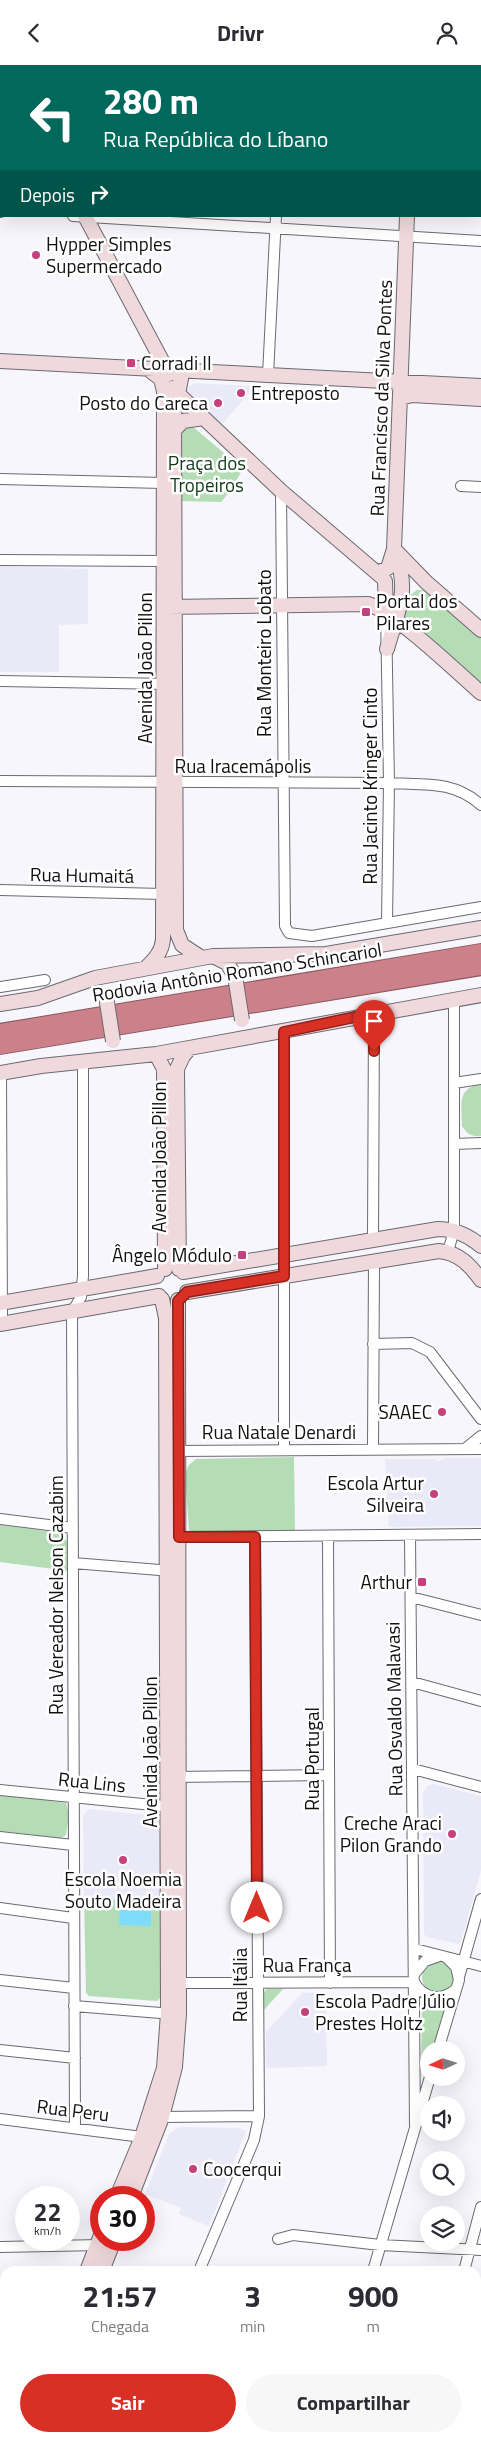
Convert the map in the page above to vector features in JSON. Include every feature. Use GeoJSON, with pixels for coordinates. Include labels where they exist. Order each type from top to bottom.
{"type":"FeatureCollection","features":[{"type":"Feature","properties":{"kind":"highway","name":"Rodovia Antônio Romano Schincariol"},"geometry":{"type":"LineString","coordinates":[[0,1033],[481,953]]}},
{"type":"Feature","properties":{"kind":"highway","name":"Rodovia Antônio Romano Schincariol"},"geometry":{"type":"LineString","coordinates":[[0,1045],[481,966]]}},
{"type":"Feature","properties":{"kind":"main road"},"geometry":{"type":"LineString","coordinates":[[81,217],[173,381],[204,418],[281,491],[381,577],[394,613],[417,638],[481,693]]}},
{"type":"Feature","properties":{"kind":"main road","name":"Rua Francisco da Silva Pontes"},"geometry":{"type":"LineString","coordinates":[[381,577],[388,568],[394,549],[408,217]]}},
{"type":"Feature","properties":{"kind":"main road"},"geometry":{"type":"LineString","coordinates":[[0,361],[148,369],[173,381],[268,375],[481,386]]}},
{"type":"Feature","properties":{"kind":"main road","name":"Avenida João Pillon"},"geometry":{"type":"LineString","coordinates":[[173,381],[174,429],[169,607],[169,783],[176,930],[182,945],[207,957]]}},
{"type":"Feature","properties":{"kind":"main road","name":"Avenida João Pillon"},"geometry":{"type":"LineString","coordinates":[[169,607],[163,561],[164,483],[173,381]]}},
{"type":"Feature","properties":{"kind":"main road"},"geometry":{"type":"LineString","coordinates":[[385,381],[395,390],[400,399],[412,395],[481,399]]}},
{"type":"Feature","properties":{"kind":"main road"},"geometry":{"type":"LineString","coordinates":[[174,429],[183,421],[204,418]]}},
{"type":"Feature","properties":{"kind":"main road"},"geometry":{"type":"LineString","coordinates":[[387,649],[394,613],[404,591],[402,574],[394,549]]}},
{"type":"Feature","properties":{"kind":"main road"},"geometry":{"type":"LineString","coordinates":[[394,549],[426,582],[481,630]]}},
{"type":"Feature","properties":{"kind":"main road"},"geometry":{"type":"LineString","coordinates":[[381,577],[402,574],[426,582]]}},
{"type":"Feature","properties":{"kind":"main road"},"geometry":{"type":"LineString","coordinates":[[169,607],[368,604],[394,613]]}},
{"type":"Feature","properties":{"kind":"main road"},"geometry":{"type":"LineString","coordinates":[[387,649],[395,641],[417,638]]}},
{"type":"Feature","properties":{"kind":"main road","name":"Avenida João Pillon"},"geometry":{"type":"LineString","coordinates":[[146,968],[162,948],[169,783]]}},
{"type":"Feature","properties":{"kind":"main road"},"geometry":{"type":"LineString","coordinates":[[0,1004],[38,998],[95,978],[207,957],[326,954],[481,928]]}},
{"type":"Feature","properties":{"kind":"main road"},"geometry":{"type":"LineString","coordinates":[[207,957],[227,963],[235,976],[242,1020],[240,1032],[232,1042]]}},
{"type":"Feature","properties":{"kind":"main road"},"geometry":{"type":"LineString","coordinates":[[118,973],[109,983],[106,997],[113,1041],[119,1051],[128,1058]]}},
{"type":"Feature","properties":{"kind":"main road"},"geometry":{"type":"LineString","coordinates":[[1,1073],[41,1066],[128,1058],[189,1049],[374,1013],[481,995]]}},
{"type":"Feature","properties":{"kind":"main road","name":"Avenida João Pillon"},"geometry":{"type":"LineString","coordinates":[[171,1271],[177,1069],[183,1056],[189,1049]]}},
{"type":"Feature","properties":{"kind":"main road","name":"Avenida João Pillon"},"geometry":{"type":"LineString","coordinates":[[156,1054],[164,1069],[171,1271]]}},
{"type":"Feature","properties":{"kind":"main road"},"geometry":{"type":"LineString","coordinates":[[1,1302],[82,1289],[171,1271],[284,1255],[432,1230],[454,1230],[466,1235],[481,1246]]}},
{"type":"Feature","properties":{"kind":"main road"},"geometry":{"type":"LineString","coordinates":[[171,1271],[155,1289],[161,1298],[170,1302],[183,1296],[284,1276],[431,1252],[448,1252],[465,1262],[481,1280]]}},
{"type":"Feature","properties":{"kind":"main road"},"geometry":{"type":"LineString","coordinates":[[171,1271],[189,1283],[183,1296]]}},
{"type":"Feature","properties":{"kind":"main road","name":"Avenida João Pillon"},"geometry":{"type":"LineString","coordinates":[[122,2186],[147,2135],[162,2117],[175,2067],[173,1451],[183,1296]]}},
{"type":"Feature","properties":{"kind":"main road"},"geometry":{"type":"LineString","coordinates":[[1,1324],[161,1298]]}},
{"type":"Feature","properties":{"kind":"main road","name":"Avenida João Pillon"},"geometry":{"type":"LineString","coordinates":[[161,1298],[166,1318],[179,1537],[174,1571]]}},
{"type":"Feature","properties":{"kind":"main road","name":"Avenida João Pillon"},"geometry":{"type":"LineString","coordinates":[[134,2186],[164,2068],[174,2014]]}},
{"type":"Feature","properties":{"kind":"main road"},"geometry":{"type":"LineString","coordinates":[[90,2266],[100,2251]]}},
{"type":"Feature","properties":{"kind":"main road"},"geometry":{"type":"LineString","coordinates":[[103,2266],[105,2251]]}},
{"type":"Feature","properties":{"kind":"street"},"geometry":{"type":"LineString","coordinates":[[81,217],[481,241]]}},
{"type":"Feature","properties":{"kind":"street"},"geometry":{"type":"LineString","coordinates":[[268,375],[276,217]]}},
{"type":"Feature","properties":{"kind":"street"},"geometry":{"type":"LineString","coordinates":[[0,479],[164,483]]}},
{"type":"Feature","properties":{"kind":"street"},"geometry":{"type":"LineString","coordinates":[[461,486],[481,487]]}},
{"type":"Feature","properties":{"kind":"street","name":"Rua Monteiro Lobato"},"geometry":{"type":"LineString","coordinates":[[281,491],[284,926],[290,933],[312,935],[387,922]]}},
{"type":"Feature","properties":{"kind":"street"},"geometry":{"type":"LineString","coordinates":[[0,560],[163,561]]}},
{"type":"Feature","properties":{"kind":"street","name":"Rua Jacinto Kringer Cinto"},"geometry":{"type":"LineString","coordinates":[[387,649],[389,783],[387,922]]}},
{"type":"Feature","properties":{"kind":"street"},"geometry":{"type":"LineString","coordinates":[[0,681],[169,685]]}},
{"type":"Feature","properties":{"kind":"street","name":"Rua Iracemápolis"},"geometry":{"type":"LineString","coordinates":[[0,781],[389,783],[450,786],[460,789],[481,805]]}},
{"type":"Feature","properties":{"kind":"street","name":"Rua Humaitá"},"geometry":{"type":"LineString","coordinates":[[0,890],[163,894]]}},
{"type":"Feature","properties":{"kind":"street"},"geometry":{"type":"LineString","coordinates":[[387,922],[481,907]]}},
{"type":"Feature","properties":{"kind":"street"},"geometry":{"type":"LineString","coordinates":[[0,987],[46,980]]}},
{"type":"Feature","properties":{"kind":"street"},"geometry":{"type":"LineString","coordinates":[[448,1252],[454,1230],[454,1000]]}},
{"type":"Feature","properties":{"kind":"street"},"geometry":{"type":"LineString","coordinates":[[373,1240],[374,1013]]}},
{"type":"Feature","properties":{"kind":"street"},"geometry":{"type":"LineString","coordinates":[[284,1032],[284,1450]]}},
{"type":"Feature","properties":{"kind":"street","name":"Rua Vereador Nelson Cazabim"},"geometry":{"type":"LineString","coordinates":[[75,2128],[72,1312],[81,1297],[82,1289],[84,1063]]}},
{"type":"Feature","properties":{"kind":"street"},"geometry":{"type":"LineString","coordinates":[[1,1073],[1,1324]]}},
{"type":"Feature","properties":{"kind":"street"},"geometry":{"type":"LineString","coordinates":[[454,1083],[481,1079]]}},
{"type":"Feature","properties":{"kind":"street"},"geometry":{"type":"LineString","coordinates":[[454,1144],[481,1143]]}},
{"type":"Feature","properties":{"kind":"street"},"geometry":{"type":"LineString","coordinates":[[373,1449],[374,1262]]}},
{"type":"Feature","properties":{"kind":"street"},"geometry":{"type":"LineString","coordinates":[[373,1344],[412,1343],[430,1352],[481,1419]]}},
{"type":"Feature","properties":{"kind":"street"},"geometry":{"type":"LineString","coordinates":[[464,1449],[481,1436]]}},
{"type":"Feature","properties":{"kind":"street","name":"Rua Natale Denardi"},"geometry":{"type":"LineString","coordinates":[[173,1451],[481,1449]]}},
{"type":"Feature","properties":{"kind":"street"},"geometry":{"type":"LineString","coordinates":[[0,1519],[73,1528]]}},
{"type":"Feature","properties":{"kind":"street"},"geometry":{"type":"LineString","coordinates":[[179,1537],[481,1534]]}},
{"type":"Feature","properties":{"kind":"street","name":"Rua Osvaldo Malavasi"},"geometry":{"type":"LineString","coordinates":[[410,1535],[415,2125]]}},
{"type":"Feature","properties":{"kind":"street","name":"Rua Portugal"},"geometry":{"type":"LineString","coordinates":[[328,1536],[330,1983]]}},
{"type":"Feature","properties":{"kind":"street","name":"Rua Itália"},"geometry":{"type":"LineString","coordinates":[[201,2266],[254,2140],[259,2116],[255,1537]]}},
{"type":"Feature","properties":{"kind":"street"},"geometry":{"type":"LineString","coordinates":[[73,1563],[174,1571]]}},
{"type":"Feature","properties":{"kind":"street"},"geometry":{"type":"LineString","coordinates":[[411,1597],[481,1615]]}},
{"type":"Feature","properties":{"kind":"street"},"geometry":{"type":"LineString","coordinates":[[412,1682],[481,1701]]}},
{"type":"Feature","properties":{"kind":"street"},"geometry":{"type":"LineString","coordinates":[[413,1769],[481,1787]]}},
{"type":"Feature","properties":{"kind":"street"},"geometry":{"type":"LineString","coordinates":[[174,1777],[329,1775]]}},
{"type":"Feature","properties":{"kind":"street","name":"Rua Lins"},"geometry":{"type":"LineString","coordinates":[[0,1790],[174,1807]]}},
{"type":"Feature","properties":{"kind":"street"},"geometry":{"type":"LineString","coordinates":[[0,1837],[74,1845]]}},
{"type":"Feature","properties":{"kind":"street"},"geometry":{"type":"LineString","coordinates":[[441,2041],[481,1899]]}},
{"type":"Feature","properties":{"kind":"street"},"geometry":{"type":"LineString","coordinates":[[0,1908],[74,1918]]}},
{"type":"Feature","properties":{"kind":"street"},"geometry":{"type":"LineString","coordinates":[[414,1949],[481,1966]]}},
{"type":"Feature","properties":{"kind":"street"},"geometry":{"type":"LineString","coordinates":[[444,1957],[425,1961],[414,1978],[424,1993],[430,1997],[444,1996],[458,1984]]}},
{"type":"Feature","properties":{"kind":"street"},"geometry":{"type":"LineString","coordinates":[[444,1957],[456,1967],[458,1984]]}},
{"type":"Feature","properties":{"kind":"street","name":"Rua França"},"geometry":{"type":"LineString","coordinates":[[174,1984],[330,1983],[414,1978]]}},
{"type":"Feature","properties":{"kind":"street"},"geometry":{"type":"LineString","coordinates":[[0,1980],[74,1988]]}},
{"type":"Feature","properties":{"kind":"street"},"geometry":{"type":"LineString","coordinates":[[74,2006],[174,2014]]}},
{"type":"Feature","properties":{"kind":"street"},"geometry":{"type":"LineString","coordinates":[[0,2050],[75,2059]]}},
{"type":"Feature","properties":{"kind":"street"},"geometry":{"type":"LineString","coordinates":[[374,2266],[427,2086]]}},
{"type":"Feature","properties":{"kind":"street"},"geometry":{"type":"LineString","coordinates":[[162,2117],[259,2116]]}},
{"type":"Feature","properties":{"kind":"street","name":"Rua Peru"},"geometry":{"type":"LineString","coordinates":[[0,2119],[147,2135]]}},
{"type":"Feature","properties":{"kind":"street"},"geometry":{"type":"LineString","coordinates":[[465,2266],[481,2207]]}},
{"type":"Feature","properties":{"kind":"street"},"geometry":{"type":"LineString","coordinates":[[278,2239],[293,2235],[380,2245],[469,2251],[481,2250]]}},
{"type":"Feature","properties":{"kind":"street"},"geometry":{"type":"LineString","coordinates":[[0,2247],[90,2242]]}},
{"type":"Feature","properties":{"kind":"shaded area","name":"Posto do Careca"},"geometry":{"type":"Polygon","coordinates":[[[193,383],[254,386],[254,388],[221,425],[186,394],[186,390],[193,383]]]}},
{"type":"Feature","properties":{"kind":"shaded area"},"geometry":{"type":"Polygon","coordinates":[[[0,566],[88,569],[88,624],[59,625],[59,672],[0,672],[0,566]]]}},
{"type":"Feature","properties":{"kind":"shaded area","name":"Escola Artur Silveira"},"geometry":{"type":"Polygon","coordinates":[[[445,1458],[481,1458],[481,1526],[389,1527],[385,1459],[436,1459],[437,1462],[445,1458]]]}},
{"type":"Feature","properties":{"kind":"shaded area","name":"Creche Araci Pilon Grando"},"geometry":{"type":"Polygon","coordinates":[[[434,1784],[481,1796],[481,1870],[461,1942],[458,1944],[427,1937],[424,1934],[423,1793],[427,1786],[434,1784]]]}},
{"type":"Feature","properties":{"kind":"shaded area","name":"Escola Noemia Souto Madeira"},"geometry":{"type":"Polygon","coordinates":[[[88,1809],[156,1816],[162,1823],[163,1902],[84,1898],[83,1816],[88,1809]]]}},
{"type":"Feature","properties":{"kind":"shaded area","name":"Escola Padre Júlio Prestes Holtz"},"geometry":{"type":"Polygon","coordinates":[[[326,1992],[327,2066],[266,2068],[266,2032],[302,1993],[326,1992]]]}},
{"type":"Feature","properties":{"kind":"shaded area","name":"Coocerqui"},"geometry":{"type":"Polygon","coordinates":[[[179,2127],[238,2128],[246,2131],[209,2226],[179,2214],[181,2208],[155,2198],[155,2186],[148,2186],[169,2134],[179,2127]]]}},
{"type":"Feature","properties":{"kind":"green space","name":"Praça dos Tropeiros"},"geometry":{"type":"Polygon","coordinates":[[[192,426],[243,469],[221,502],[180,501],[179,431],[183,427],[192,426]]]}},
{"type":"Feature","properties":{"kind":"green space"},"geometry":{"type":"Polygon","coordinates":[[[417,590],[426,590],[481,637],[481,685],[405,619],[406,602],[417,590]]]}},
{"type":"Feature","properties":{"kind":"green space"},"geometry":{"type":"Polygon","coordinates":[[[481,1084],[481,1136],[475,1136],[468,1133],[462,1126],[461,1105],[467,1089],[481,1084]]]}},
{"type":"Feature","properties":{"kind":"green space"},"geometry":{"type":"Polygon","coordinates":[[[294,1457],[295,1531],[189,1531],[185,1473],[189,1465],[196,1459],[294,1457]]]}},
{"type":"Feature","properties":{"kind":"green space"},"geometry":{"type":"Polygon","coordinates":[[[0,1525],[56,1532],[61,1535],[68,1543],[69,1571],[0,1562],[0,1525]]]}},
{"type":"Feature","properties":{"kind":"green space"},"geometry":{"type":"Polygon","coordinates":[[[0,1794],[66,1803],[69,1816],[66,1835],[61,1838],[0,1831],[0,1794]]]}},
{"type":"Feature","properties":{"kind":"green space"},"geometry":{"type":"Polygon","coordinates":[[[84,1898],[163,1902],[163,1995],[157,2001],[89,1996],[86,1993],[84,1898]]]}},
{"type":"Feature","properties":{"kind":"green space"},"geometry":{"type":"Polygon","coordinates":[[[438,1961],[444,1962],[449,1966],[453,1971],[453,1983],[449,1988],[444,1992],[438,1993],[432,1992],[427,1988],[423,1983],[422,1977],[423,1971],[427,1966],[432,1962],[438,1961]]]}},
{"type":"Feature","properties":{"kind":"green space"},"geometry":{"type":"Polygon","coordinates":[[[267,1989],[283,1989],[262,2012],[262,1994],[267,1989]]]}},
{"type":"Feature","properties":{"kind":"green space"},"geometry":{"type":"Polygon","coordinates":[[[422,1998],[431,2002],[447,2001],[436,2041],[421,2041],[422,1998]]]}},
{"type":"Feature","properties":{"kind":"water"},"geometry":{"type":"Polygon","coordinates":[[[120,1907],[151,1908],[151,1926],[119,1925],[120,1907]]]}},
{"type":"Feature","properties":{"kind":"place","name":"Hypper Simples Supermercado"},"geometry":{"type":"Point","coordinates":[36,255]}},
{"type":"Feature","properties":{"kind":"place","name":"Corradi II"},"geometry":{"type":"Point","coordinates":[131,363]}},
{"type":"Feature","properties":{"kind":"place","name":"Entreposto"},"geometry":{"type":"Point","coordinates":[241,393]}},
{"type":"Feature","properties":{"kind":"place","name":"Posto do Careca"},"geometry":{"type":"Point","coordinates":[218,403]}},
{"type":"Feature","properties":{"kind":"place","name":"Portal dos Pilares"},"geometry":{"type":"Point","coordinates":[366,612]}},
{"type":"Feature","properties":{"kind":"place","name":"Ângelo Módulo"},"geometry":{"type":"Point","coordinates":[242,1255]}},
{"type":"Feature","properties":{"kind":"place","name":"SAAEC"},"geometry":{"type":"Point","coordinates":[442,1412]}},
{"type":"Feature","properties":{"kind":"place","name":"Escola Artur Silveira"},"geometry":{"type":"Point","coordinates":[434,1494]}},
{"type":"Feature","properties":{"kind":"place","name":"Arthur"},"geometry":{"type":"Point","coordinates":[422,1582]}},
{"type":"Feature","properties":{"kind":"place","name":"Creche Araci Pilon Grando"},"geometry":{"type":"Point","coordinates":[452,1834]}},
{"type":"Feature","properties":{"kind":"place","name":"Escola Noemia Souto Madeira"},"geometry":{"type":"Point","coordinates":[123,1860]}},
{"type":"Feature","properties":{"kind":"place","name":"Escola Padre Júlio Prestes Holtz"},"geometry":{"type":"Point","coordinates":[305,2012]}},
{"type":"Feature","properties":{"kind":"place","name":"Coocerqui"},"geometry":{"type":"Point","coordinates":[193,2169]}},
{"type":"Feature","properties":{"kind":"route"},"geometry":{"type":"LineString","coordinates":[[257,1908],[255,1537],[179,1537],[178,1301],[187,1292],[284,1276],[284,1032],[307,1025],[374,1013],[374,1051]]}}]}
